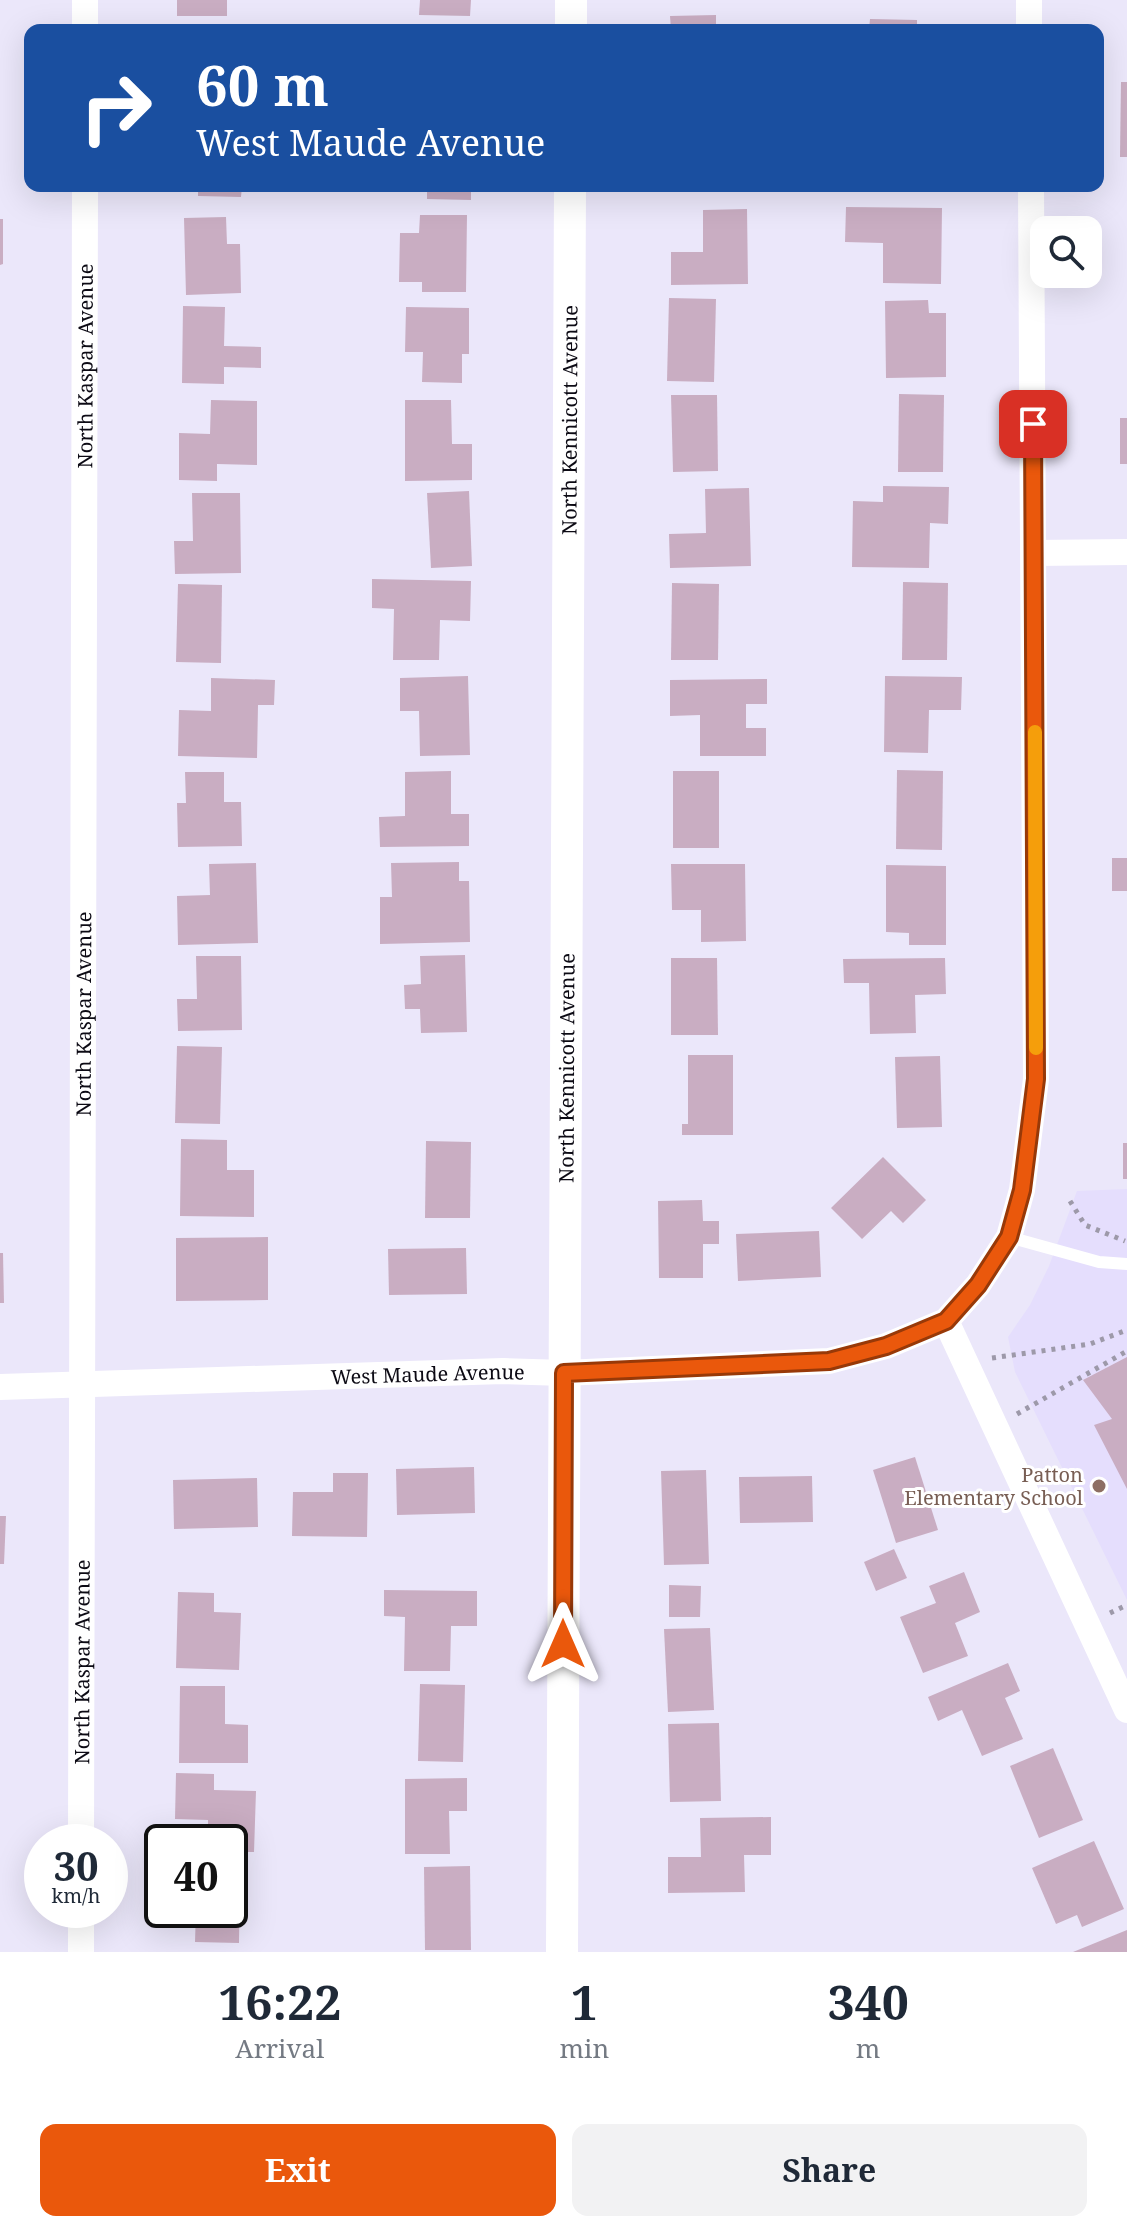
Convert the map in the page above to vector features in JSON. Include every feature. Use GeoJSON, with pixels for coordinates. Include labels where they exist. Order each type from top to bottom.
{"type":"FeatureCollection","features":[{"type":"Feature","properties":{"kind":"street"},"geometry":{"type":"LineString","coordinates":[[85,0],[85,24]]}},
{"type":"Feature","properties":{"kind":"street"},"geometry":{"type":"LineString","coordinates":[[571,0],[571,24]]}},
{"type":"Feature","properties":{"kind":"street"},"geometry":{"type":"LineString","coordinates":[[1029,0],[1029,24]]}},
{"type":"Feature","properties":{"kind":"street","name":"North Kaspar Avenue"},"geometry":{"type":"LineString","coordinates":[[81,1824],[85,192]]}},
{"type":"Feature","properties":{"kind":"street","name":"North Kennicott Avenue"},"geometry":{"type":"LineString","coordinates":[[562,1952],[570,192]]}},
{"type":"Feature","properties":{"kind":"street"},"geometry":{"type":"LineString","coordinates":[[1031,192],[1036,1079],[1022,1190],[1009,1237],[978,1285],[946,1321],[1127,1710]]}},
{"type":"Feature","properties":{"kind":"street"},"geometry":{"type":"LineString","coordinates":[[1035,553],[1127,552]]}},
{"type":"Feature","properties":{"kind":"street","name":"West Maude Avenue"},"geometry":{"type":"LineString","coordinates":[[0,1387],[503,1371],[564,1373],[829,1361],[886,1346],[946,1321]]}},
{"type":"Feature","properties":{"kind":"street"},"geometry":{"type":"LineString","coordinates":[[81,1928],[81,1952]]}},
{"type":"Feature","properties":{"kind":"lane"},"geometry":{"type":"LineString","coordinates":[[1009,1237],[1099,1262],[1127,1264]]}},
{"type":"Feature","properties":{"kind":"path"},"geometry":{"type":"LineString","coordinates":[[1070,1201],[1085,1225],[1127,1241]]}},
{"type":"Feature","properties":{"kind":"path"},"geometry":{"type":"LineString","coordinates":[[968,1368],[1000,1355],[1090,1344],[1127,1330]]}},
{"type":"Feature","properties":{"kind":"path"},"geometry":{"type":"LineString","coordinates":[[1028,1409],[1127,1351]]}},
{"type":"Feature","properties":{"kind":"shaded area","name":"Patton Elementary School"},"geometry":{"type":"Polygon","coordinates":[[[1127,1189],[1127,1600],[1015,1372],[1008,1337],[1030,1305],[1049,1266],[1077,1191],[1127,1189]]]}},
{"type":"Feature","properties":{"kind":"building"},"geometry":{"type":"Polygon","coordinates":[[[177,0],[227,0],[227,16],[177,16],[177,0]]]}},
{"type":"Feature","properties":{"kind":"building"},"geometry":{"type":"Polygon","coordinates":[[[420,0],[471,0],[470,16],[419,15],[420,0]]]}},
{"type":"Feature","properties":{"kind":"building"},"geometry":{"type":"Polygon","coordinates":[[[716,15],[716,24],[671,24],[670,16],[716,15]]]}},
{"type":"Feature","properties":{"kind":"building"},"geometry":{"type":"Polygon","coordinates":[[[870,19],[917,20],[917,24],[870,24],[870,19]]]}},
{"type":"Feature","properties":{"kind":"building"},"geometry":{"type":"Polygon","coordinates":[[[1121,82],[1127,82],[1127,157],[1120,157],[1121,82]]]}},
{"type":"Feature","properties":{"kind":"building"},"geometry":{"type":"Polygon","coordinates":[[[198,192],[241,192],[241,197],[198,196],[198,192]]]}},
{"type":"Feature","properties":{"kind":"building"},"geometry":{"type":"Polygon","coordinates":[[[427,192],[471,192],[471,200],[427,199],[427,192]]]}},
{"type":"Feature","properties":{"kind":"building"},"geometry":{"type":"Polygon","coordinates":[[[846,207],[942,208],[941,284],[883,283],[883,243],[845,242],[846,207]]]}},
{"type":"Feature","properties":{"kind":"building"},"geometry":{"type":"Polygon","coordinates":[[[747,209],[748,284],[671,285],[671,252],[703,252],[703,210],[747,209]]]}},
{"type":"Feature","properties":{"kind":"building"},"geometry":{"type":"Polygon","coordinates":[[[420,215],[467,215],[466,292],[422,292],[422,282],[399,282],[400,233],[419,233],[420,215]]]}},
{"type":"Feature","properties":{"kind":"building"},"geometry":{"type":"Polygon","coordinates":[[[226,217],[227,244],[240,244],[241,293],[186,295],[184,218],[226,217]]]}},
{"type":"Feature","properties":{"kind":"building"},"geometry":{"type":"Polygon","coordinates":[[[0,219],[3,219],[3,264],[0,265],[0,219]]]}},
{"type":"Feature","properties":{"kind":"building"},"geometry":{"type":"Polygon","coordinates":[[[669,298],[716,299],[714,382],[667,381],[669,298]]]}},
{"type":"Feature","properties":{"kind":"building"},"geometry":{"type":"Polygon","coordinates":[[[928,300],[929,313],[946,313],[946,377],[886,378],[885,301],[928,300]]]}},
{"type":"Feature","properties":{"kind":"building"},"geometry":{"type":"Polygon","coordinates":[[[183,306],[225,307],[224,346],[261,347],[261,368],[224,367],[224,384],[182,383],[183,306]]]}},
{"type":"Feature","properties":{"kind":"building"},"geometry":{"type":"Polygon","coordinates":[[[406,307],[469,308],[469,354],[462,354],[462,383],[422,382],[423,352],[405,352],[406,307]]]}},
{"type":"Feature","properties":{"kind":"building"},"geometry":{"type":"Polygon","coordinates":[[[899,394],[944,395],[943,472],[898,472],[899,394]]]}},
{"type":"Feature","properties":{"kind":"building"},"geometry":{"type":"Polygon","coordinates":[[[671,395],[717,395],[718,471],[673,472],[671,395]]]}},
{"type":"Feature","properties":{"kind":"building"},"geometry":{"type":"Polygon","coordinates":[[[211,400],[257,401],[257,465],[217,464],[217,481],[179,480],[179,433],[210,434],[211,400]]]}},
{"type":"Feature","properties":{"kind":"building"},"geometry":{"type":"Polygon","coordinates":[[[405,400],[451,400],[452,444],[472,444],[472,480],[405,481],[405,400]]]}},
{"type":"Feature","properties":{"kind":"building"},"geometry":{"type":"Polygon","coordinates":[[[1120,418],[1127,418],[1127,464],[1120,464],[1120,418]]]}},
{"type":"Feature","properties":{"kind":"building"},"geometry":{"type":"Polygon","coordinates":[[[883,486],[949,487],[948,524],[930,523],[929,568],[852,567],[853,501],[883,502],[883,486]]]}},
{"type":"Feature","properties":{"kind":"building"},"geometry":{"type":"Polygon","coordinates":[[[749,488],[751,566],[670,568],[669,534],[706,533],[705,489],[749,488]]]}},
{"type":"Feature","properties":{"kind":"building"},"geometry":{"type":"Polygon","coordinates":[[[469,491],[472,566],[431,568],[427,493],[469,491]]]}},
{"type":"Feature","properties":{"kind":"building"},"geometry":{"type":"Polygon","coordinates":[[[192,493],[240,493],[241,573],[175,574],[174,541],[193,541],[192,493]]]}},
{"type":"Feature","properties":{"kind":"building"},"geometry":{"type":"Polygon","coordinates":[[[372,579],[471,581],[470,621],[440,620],[439,660],[393,660],[394,609],[372,608],[372,579]]]}},
{"type":"Feature","properties":{"kind":"building"},"geometry":{"type":"Polygon","coordinates":[[[903,582],[948,583],[947,660],[902,660],[903,582]]]}},
{"type":"Feature","properties":{"kind":"building"},"geometry":{"type":"Polygon","coordinates":[[[672,583],[719,584],[718,660],[671,660],[672,583]]]}},
{"type":"Feature","properties":{"kind":"building"},"geometry":{"type":"Polygon","coordinates":[[[178,584],[222,585],[221,663],[176,662],[178,584]]]}},
{"type":"Feature","properties":{"kind":"building"},"geometry":{"type":"Polygon","coordinates":[[[468,676],[470,755],[420,756],[419,711],[400,711],[400,678],[468,676]]]}},
{"type":"Feature","properties":{"kind":"building"},"geometry":{"type":"Polygon","coordinates":[[[885,676],[962,677],[961,710],[929,710],[928,753],[884,752],[885,676]]]}},
{"type":"Feature","properties":{"kind":"building"},"geometry":{"type":"Polygon","coordinates":[[[211,678],[275,680],[274,705],[258,705],[257,758],[178,756],[179,710],[211,711],[211,678]]]}},
{"type":"Feature","properties":{"kind":"building"},"geometry":{"type":"Polygon","coordinates":[[[767,679],[767,704],[746,704],[746,728],[766,728],[766,756],[700,756],[700,715],[670,716],[670,680],[767,679]]]}},
{"type":"Feature","properties":{"kind":"building"},"geometry":{"type":"Polygon","coordinates":[[[897,770],[943,771],[942,850],[896,849],[897,770]]]}},
{"type":"Feature","properties":{"kind":"building"},"geometry":{"type":"Polygon","coordinates":[[[451,771],[451,814],[469,814],[469,846],[380,847],[379,817],[405,816],[405,772],[451,771]]]}},
{"type":"Feature","properties":{"kind":"building"},"geometry":{"type":"Polygon","coordinates":[[[673,771],[719,771],[719,848],[673,848],[673,771]]]}},
{"type":"Feature","properties":{"kind":"building"},"geometry":{"type":"Polygon","coordinates":[[[185,772],[224,772],[224,802],[241,802],[242,846],[178,847],[177,803],[186,803],[185,772]]]}},
{"type":"Feature","properties":{"kind":"building"},"geometry":{"type":"Polygon","coordinates":[[[1112,858],[1127,858],[1127,891],[1112,891],[1112,858]]]}},
{"type":"Feature","properties":{"kind":"building"},"geometry":{"type":"Polygon","coordinates":[[[459,862],[459,881],[469,881],[470,942],[380,944],[380,897],[392,897],[391,863],[459,862]]]}},
{"type":"Feature","properties":{"kind":"building"},"geometry":{"type":"Polygon","coordinates":[[[256,863],[258,943],[178,945],[177,896],[210,895],[209,864],[256,863]]]}},
{"type":"Feature","properties":{"kind":"building"},"geometry":{"type":"Polygon","coordinates":[[[671,864],[745,864],[746,941],[701,942],[701,910],[672,910],[671,864]]]}},
{"type":"Feature","properties":{"kind":"building"},"geometry":{"type":"Polygon","coordinates":[[[886,865],[946,866],[946,945],[909,945],[909,933],[886,932],[886,865]]]}},
{"type":"Feature","properties":{"kind":"building"},"geometry":{"type":"Polygon","coordinates":[[[465,955],[467,1032],[421,1033],[420,1009],[405,1009],[404,985],[421,984],[420,956],[465,955]]]}},
{"type":"Feature","properties":{"kind":"building"},"geometry":{"type":"Polygon","coordinates":[[[196,956],[241,956],[242,1030],[178,1031],[177,999],[197,999],[196,956]]]}},
{"type":"Feature","properties":{"kind":"building"},"geometry":{"type":"Polygon","coordinates":[[[671,958],[717,958],[718,1035],[671,1035],[671,958]]]}},
{"type":"Feature","properties":{"kind":"building"},"geometry":{"type":"Polygon","coordinates":[[[945,958],[946,994],[915,995],[916,1033],[870,1034],[869,983],[844,983],[843,959],[945,958]]]}},
{"type":"Feature","properties":{"kind":"building"},"geometry":{"type":"Polygon","coordinates":[[[177,1046],[222,1047],[220,1124],[175,1123],[177,1046]]]}},
{"type":"Feature","properties":{"kind":"building"},"geometry":{"type":"Polygon","coordinates":[[[688,1055],[733,1055],[733,1135],[682,1135],[682,1124],[688,1124],[688,1055]]]}},
{"type":"Feature","properties":{"kind":"building"},"geometry":{"type":"Polygon","coordinates":[[[940,1056],[942,1127],[897,1128],[895,1057],[940,1056]]]}},
{"type":"Feature","properties":{"kind":"building"},"geometry":{"type":"Polygon","coordinates":[[[181,1139],[227,1140],[227,1170],[254,1170],[254,1217],[180,1216],[181,1139]]]}},
{"type":"Feature","properties":{"kind":"building"},"geometry":{"type":"Polygon","coordinates":[[[426,1141],[471,1142],[470,1218],[425,1218],[426,1141]]]}},
{"type":"Feature","properties":{"kind":"building"},"geometry":{"type":"Polygon","coordinates":[[[1123,1143],[1127,1143],[1127,1179],[1123,1179],[1123,1143]]]}},
{"type":"Feature","properties":{"kind":"building"},"geometry":{"type":"Polygon","coordinates":[[[883,1157],[926,1200],[903,1223],[891,1211],[862,1239],[831,1208],[883,1157]]]}},
{"type":"Feature","properties":{"kind":"building"},"geometry":{"type":"Polygon","coordinates":[[[702,1200],[703,1221],[719,1221],[719,1244],[703,1244],[703,1278],[659,1278],[658,1201],[702,1200]]]}},
{"type":"Feature","properties":{"kind":"building"},"geometry":{"type":"Polygon","coordinates":[[[819,1231],[821,1277],[738,1281],[736,1234],[819,1231]]]}},
{"type":"Feature","properties":{"kind":"building"},"geometry":{"type":"Polygon","coordinates":[[[268,1237],[268,1300],[176,1301],[176,1238],[268,1237]]]}},
{"type":"Feature","properties":{"kind":"building"},"geometry":{"type":"Polygon","coordinates":[[[466,1248],[467,1294],[389,1295],[388,1249],[466,1248]]]}},
{"type":"Feature","properties":{"kind":"building"},"geometry":{"type":"Polygon","coordinates":[[[0,1253],[3,1253],[4,1303],[0,1303],[0,1253]]]}},
{"type":"Feature","properties":{"kind":"building"},"geometry":{"type":"Polygon","coordinates":[[[1127,1357],[1127,1489],[1094,1425],[1112,1419],[1083,1380],[1127,1357]]]}},
{"type":"Feature","properties":{"kind":"building"},"geometry":{"type":"Polygon","coordinates":[[[915,1457],[938,1530],[896,1543],[873,1470],[915,1457]]]}},
{"type":"Feature","properties":{"kind":"building"},"geometry":{"type":"Polygon","coordinates":[[[474,1467],[475,1513],[397,1515],[396,1469],[474,1467]]]}},
{"type":"Feature","properties":{"kind":"building"},"geometry":{"type":"Polygon","coordinates":[[[706,1470],[709,1564],[664,1565],[661,1471],[706,1470]]]}},
{"type":"Feature","properties":{"kind":"building"},"geometry":{"type":"Polygon","coordinates":[[[333,1473],[368,1473],[367,1537],[292,1536],[293,1492],[333,1492],[333,1473]]]}},
{"type":"Feature","properties":{"kind":"building"},"geometry":{"type":"Polygon","coordinates":[[[812,1476],[813,1522],[740,1523],[739,1477],[812,1476]]]}},
{"type":"Feature","properties":{"kind":"building"},"geometry":{"type":"Polygon","coordinates":[[[257,1478],[258,1527],[174,1529],[173,1480],[257,1478]]]}},
{"type":"Feature","properties":{"kind":"building"},"geometry":{"type":"Polygon","coordinates":[[[0,1516],[6,1516],[4,1564],[0,1564],[0,1516]]]}},
{"type":"Feature","properties":{"kind":"building"},"geometry":{"type":"Polygon","coordinates":[[[894,1549],[907,1578],[876,1591],[864,1562],[894,1549]]]}},
{"type":"Feature","properties":{"kind":"building"},"geometry":{"type":"Polygon","coordinates":[[[964,1572],[980,1612],[955,1623],[968,1656],[923,1673],[900,1617],[936,1603],[929,1586],[964,1572]]]}},
{"type":"Feature","properties":{"kind":"building"},"geometry":{"type":"Polygon","coordinates":[[[669,1585],[701,1586],[700,1617],[669,1617],[669,1585]]]}},
{"type":"Feature","properties":{"kind":"building"},"geometry":{"type":"Polygon","coordinates":[[[384,1590],[477,1591],[477,1626],[451,1626],[450,1671],[404,1671],[405,1617],[384,1616],[384,1590]]]}},
{"type":"Feature","properties":{"kind":"building"},"geometry":{"type":"Polygon","coordinates":[[[178,1592],[214,1593],[214,1612],[241,1613],[239,1670],[176,1668],[178,1592]]]}},
{"type":"Feature","properties":{"kind":"building"},"geometry":{"type":"Polygon","coordinates":[[[710,1628],[714,1710],[668,1712],[664,1629],[710,1628]]]}},
{"type":"Feature","properties":{"kind":"building"},"geometry":{"type":"Polygon","coordinates":[[[1008,1663],[1020,1691],[1005,1698],[1023,1739],[982,1756],[962,1710],[938,1721],[928,1697],[1008,1663]]]}},
{"type":"Feature","properties":{"kind":"building"},"geometry":{"type":"Polygon","coordinates":[[[420,1684],[465,1685],[463,1762],[418,1761],[420,1684]]]}},
{"type":"Feature","properties":{"kind":"building"},"geometry":{"type":"Polygon","coordinates":[[[180,1686],[225,1686],[225,1724],[248,1725],[248,1763],[179,1763],[180,1686]]]}},
{"type":"Feature","properties":{"kind":"building"},"geometry":{"type":"Polygon","coordinates":[[[719,1723],[721,1801],[670,1802],[668,1724],[719,1723]]]}},
{"type":"Feature","properties":{"kind":"building"},"geometry":{"type":"Polygon","coordinates":[[[1053,1748],[1083,1820],[1039,1838],[1010,1766],[1053,1748]]]}},
{"type":"Feature","properties":{"kind":"building"},"geometry":{"type":"Polygon","coordinates":[[[176,1773],[214,1774],[214,1790],[256,1791],[254,1852],[248,1852],[248,1824],[208,1824],[208,1820],[175,1819],[176,1773]]]}},
{"type":"Feature","properties":{"kind":"building"},"geometry":{"type":"Polygon","coordinates":[[[467,1778],[467,1811],[449,1811],[450,1854],[405,1854],[405,1779],[467,1778]]]}},
{"type":"Feature","properties":{"kind":"building"},"geometry":{"type":"Polygon","coordinates":[[[771,1817],[771,1855],[744,1855],[745,1892],[668,1893],[668,1857],[701,1857],[700,1818],[771,1817]]]}},
{"type":"Feature","properties":{"kind":"building"},"geometry":{"type":"Polygon","coordinates":[[[1094,1841],[1124,1909],[1082,1927],[1077,1915],[1056,1924],[1032,1868],[1094,1841]]]}},
{"type":"Feature","properties":{"kind":"building"},"geometry":{"type":"Polygon","coordinates":[[[470,1866],[471,1950],[425,1950],[424,1867],[470,1866]]]}},
{"type":"Feature","properties":{"kind":"building"},"geometry":{"type":"Polygon","coordinates":[[[195,1928],[239,1928],[239,1943],[195,1942],[195,1928]]]}},
{"type":"Feature","properties":{"kind":"building"},"geometry":{"type":"Polygon","coordinates":[[[1127,1930],[1127,1952],[1073,1952],[1127,1930]]]}},
{"type":"Feature","properties":{"kind":"slow traffic"},"geometry":{"type":"LineString","coordinates":[[1035,732],[1036,1048]]}},
{"type":"Feature","properties":{"kind":"place","name":"Patton Elementary School"},"geometry":{"type":"Point","coordinates":[1099,1486]}},
{"type":"Feature","properties":{"kind":"route"},"geometry":{"type":"LineString","coordinates":[[563,1644],[564,1373],[829,1361],[886,1346],[946,1321],[978,1285],[1009,1237],[1022,1190],[1036,1079],[1033,424]]}}]}
